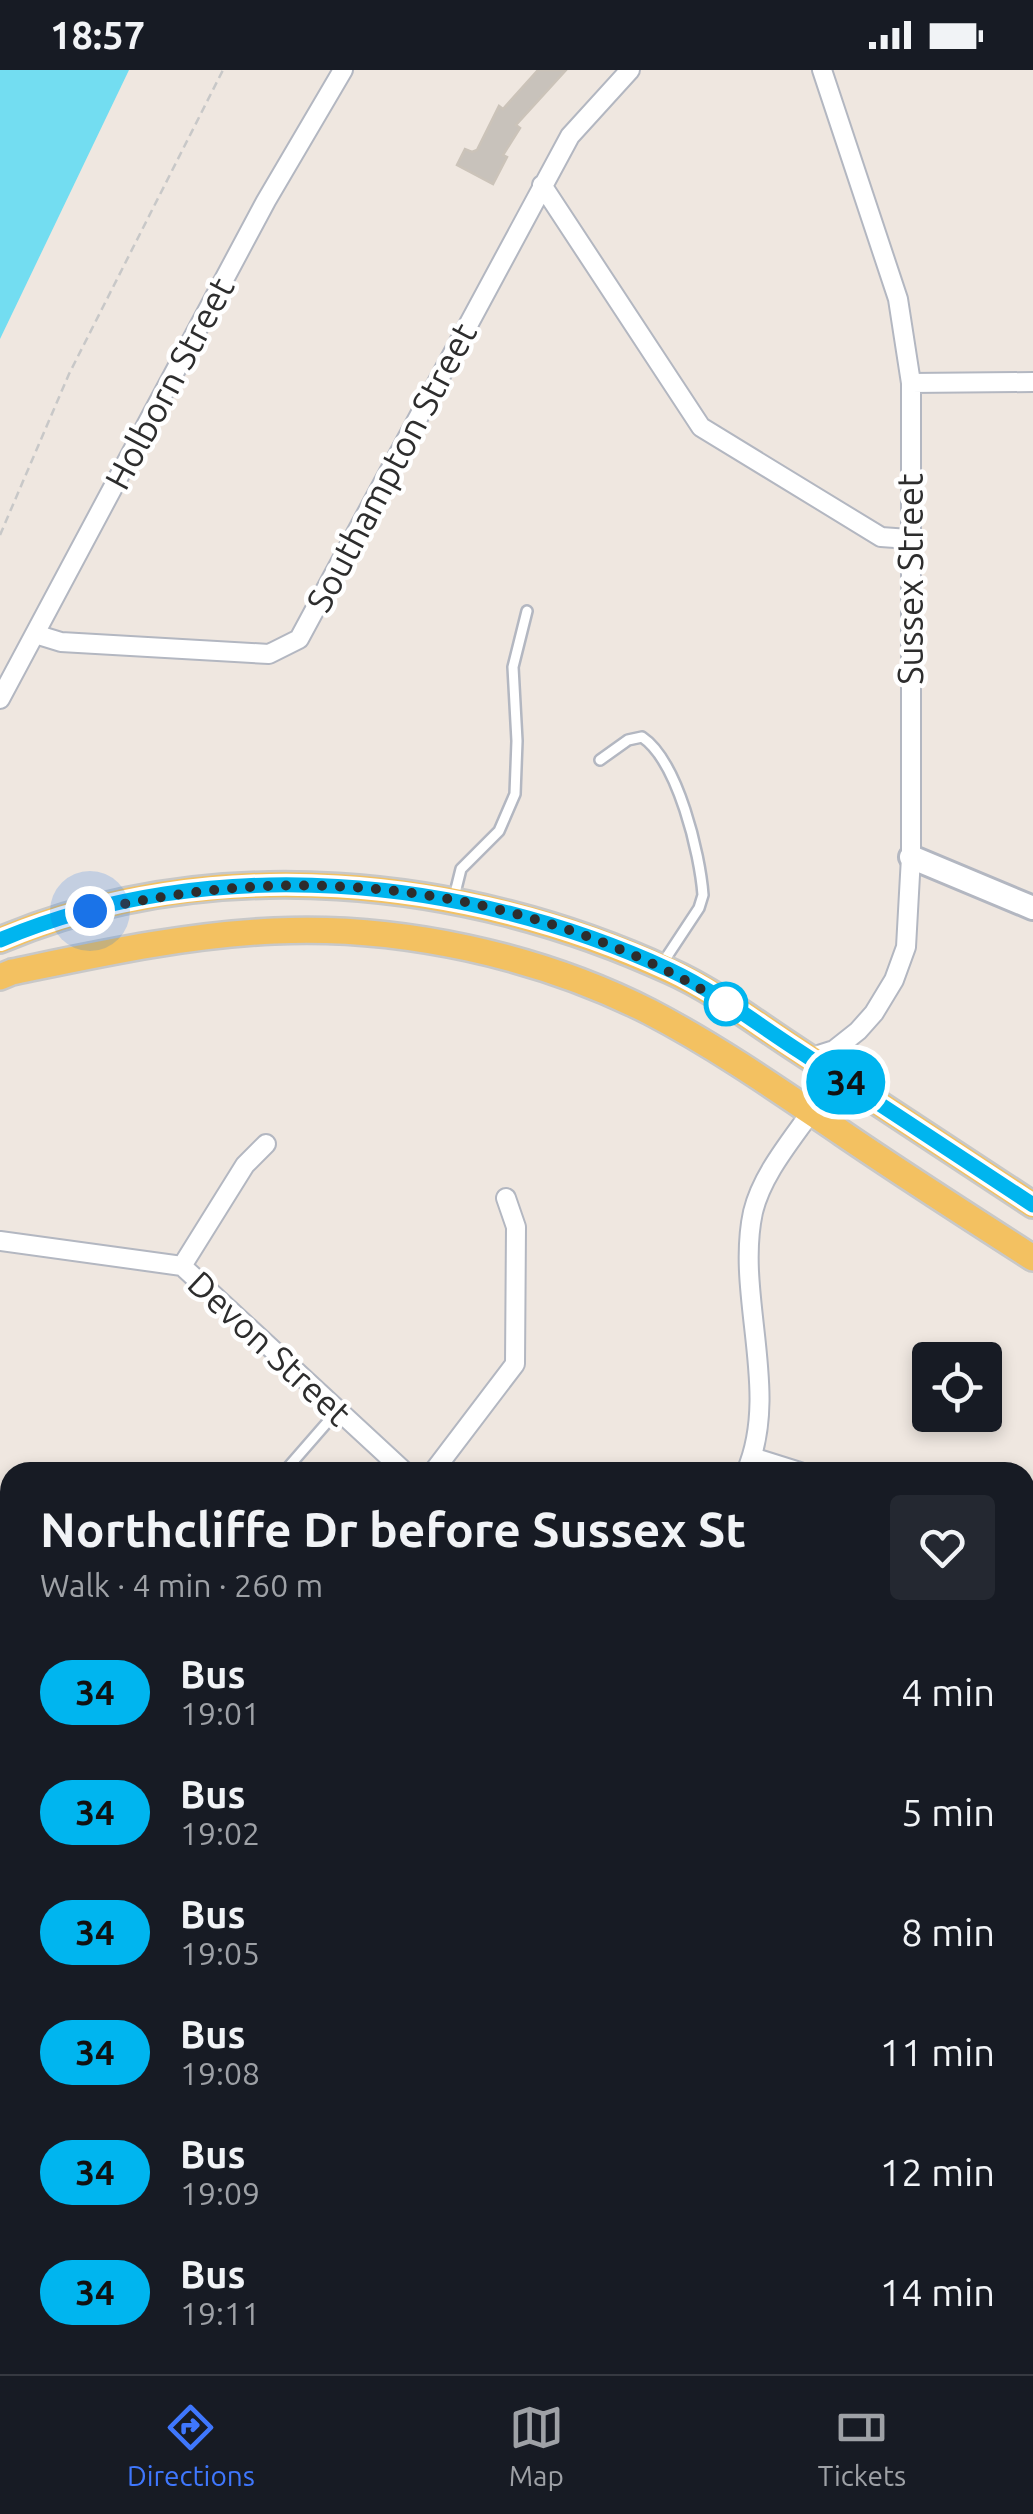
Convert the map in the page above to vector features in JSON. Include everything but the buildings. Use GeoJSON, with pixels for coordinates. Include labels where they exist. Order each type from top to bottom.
{"type":"FeatureCollection","features":[{"type":"Feature","properties":{"kind":"main road"},"geometry":{"type":"LineString","coordinates":[[0,940],[90,911],[210,890],[271,886],[369,888],[453,901],[563,928],[660,966],[1033,1205]]}},
{"type":"Feature","properties":{"kind":"main road"},"geometry":{"type":"LineString","coordinates":[[0,977],[144,944],[276,930],[369,934],[461,948],[558,974],[648,1012],[741,1065],[1033,1258]]}},
{"type":"Feature","properties":{"kind":"street","name":"Holborn Street"},"geometry":{"type":"LineString","coordinates":[[0,699],[266,200],[343,70]]}},
{"type":"Feature","properties":{"kind":"street","name":"Southampton Street"},"geometry":{"type":"LineString","coordinates":[[34,634],[61,642],[269,654],[298,640],[570,136],[630,70]]}},
{"type":"Feature","properties":{"kind":"street","name":"Sussex Street"},"geometry":{"type":"LineString","coordinates":[[809,1058],[834,1050],[858,1030],[874,1014],[894,980],[906,948],[911,857],[910,383],[898,299],[822,70]]}},
{"type":"Feature","properties":{"kind":"street"},"geometry":{"type":"LineString","coordinates":[[542,185],[701,427],[881,537],[909,539]]}},
{"type":"Feature","properties":{"kind":"street"},"geometry":{"type":"LineString","coordinates":[[910,383],[1033,382]]}},
{"type":"Feature","properties":{"kind":"street"},"geometry":{"type":"LineString","coordinates":[[911,857],[1033,908]]}},
{"type":"Feature","properties":{"kind":"street"},"geometry":{"type":"LineString","coordinates":[[750,1462],[759,1406],[750,1247],[754,1209],[772,1169],[811,1112]]}},
{"type":"Feature","properties":{"kind":"street"},"geometry":{"type":"LineString","coordinates":[[182,1266],[246,1165],[266,1144]]}},
{"type":"Feature","properties":{"kind":"street"},"geometry":{"type":"LineString","coordinates":[[441,1462],[516,1364],[516,1227],[506,1198]]}},
{"type":"Feature","properties":{"kind":"street","name":"Devon Street"},"geometry":{"type":"LineString","coordinates":[[0,1241],[182,1266],[394,1462]]}},
{"type":"Feature","properties":{"kind":"lane"},"geometry":{"type":"LineString","coordinates":[[453,901],[461,870],[499,831],[514,794],[517,740],[513,667],[527,610]]}},
{"type":"Feature","properties":{"kind":"lane"},"geometry":{"type":"LineString","coordinates":[[600,760],[628,740],[642,737],[650,742],[664,764],[686,807],[703,895],[699,908],[660,966]]}},
{"type":"Feature","properties":{"kind":"lane"},"geometry":{"type":"LineString","coordinates":[[293,1462],[338,1410]]}},
{"type":"Feature","properties":{"kind":"path"},"geometry":{"type":"LineString","coordinates":[[0,534],[68,374],[224,70]]}},
{"type":"Feature","properties":{"kind":"water"},"geometry":{"type":"Polygon","coordinates":[[[0,70],[129,70],[0,339],[0,70]]]}},
{"type":"Feature","properties":{"kind":"bus line","name":"34"},"geometry":{"type":"LineString","coordinates":[[0,940],[90,911],[210,890],[271,886],[369,888],[472,904],[563,928],[673,972],[1033,1205]]}},
{"type":"Feature","properties":{"kind":"route"},"geometry":{"type":"LineString","coordinates":[[90,911],[210,890],[271,886],[369,888],[472,904],[563,928],[673,972],[726,1004]]}}]}
